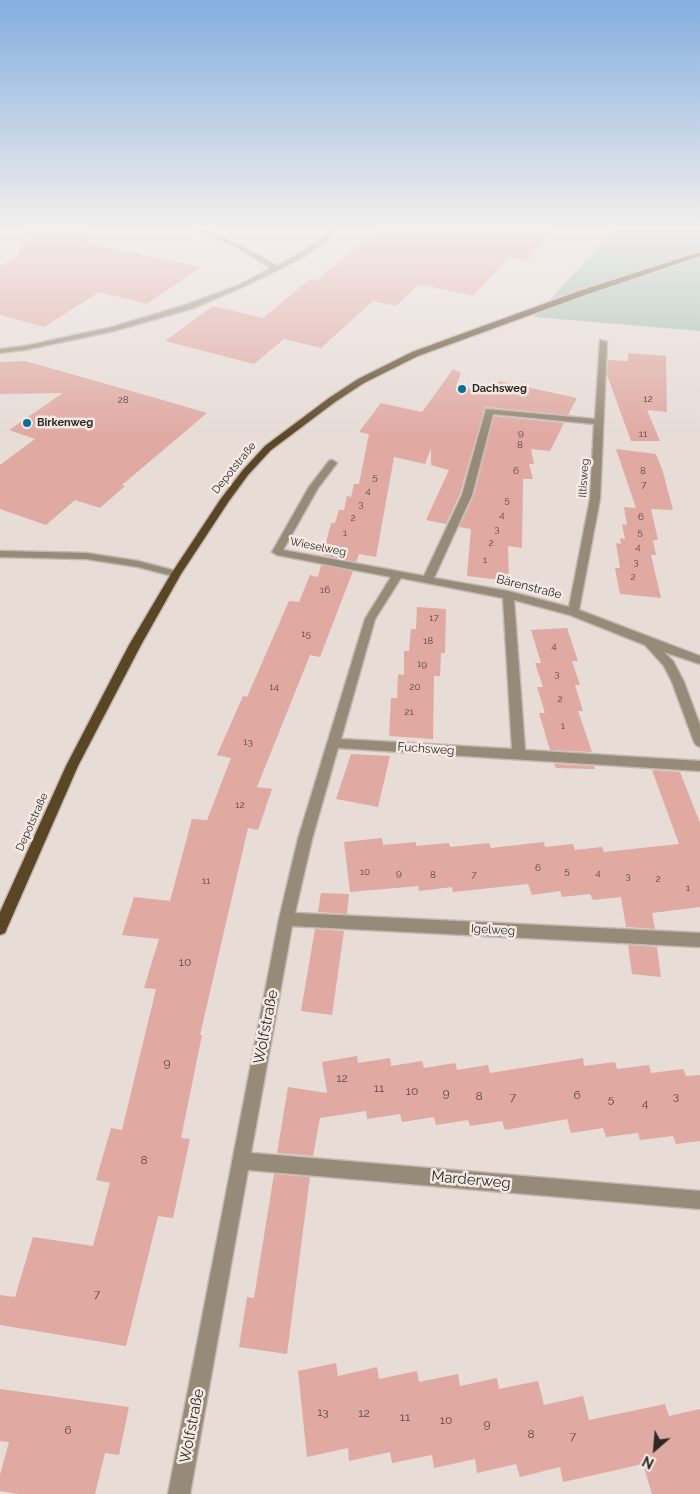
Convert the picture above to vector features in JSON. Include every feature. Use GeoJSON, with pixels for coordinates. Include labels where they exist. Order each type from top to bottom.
{"type":"FeatureCollection","features":[{"type":"Feature","properties":{"kind":"main road","name":"Depotstraße"},"geometry":{"type":"LineString","coordinates":[[0,928],[72,766],[135,645],[176,574],[245,472],[268,448],[332,400],[361,381],[435,345],[569,299]]}},
{"type":"Feature","properties":{"kind":"street"},"geometry":{"type":"LineString","coordinates":[[0,351],[76,338],[162,316],[209,299]]}},
{"type":"Feature","properties":{"kind":"street","name":"Iltisweg"},"geometry":{"type":"LineString","coordinates":[[573,612],[595,498],[603,342]]}},
{"type":"Feature","properties":{"kind":"street"},"geometry":{"type":"LineString","coordinates":[[428,579],[467,495],[488,410],[599,422]]}},
{"type":"Feature","properties":{"kind":"street","name":"Wieselweg"},"geometry":{"type":"LineString","coordinates":[[332,463],[314,487],[277,552],[398,574]]}},
{"type":"Feature","properties":{"kind":"street"},"geometry":{"type":"LineString","coordinates":[[0,554],[86,556],[138,564],[176,574]]}},
{"type":"Feature","properties":{"kind":"street","name":"Bärenstraße"},"geometry":{"type":"LineString","coordinates":[[398,574],[508,595],[573,612],[700,660]]}},
{"type":"Feature","properties":{"kind":"street","name":"Wolfstraße"},"geometry":{"type":"LineString","coordinates":[[179,1494],[286,919],[305,839],[370,619],[398,574]]}},
{"type":"Feature","properties":{"kind":"street"},"geometry":{"type":"LineString","coordinates":[[508,595],[519,755]]}},
{"type":"Feature","properties":{"kind":"street","name":"Bärenstraße"},"geometry":{"type":"LineString","coordinates":[[649,642],[669,664],[700,742]]}},
{"type":"Feature","properties":{"kind":"street","name":"Fuchsweg"},"geometry":{"type":"LineString","coordinates":[[332,743],[700,766]]}},
{"type":"Feature","properties":{"kind":"street","name":"Igelweg"},"geometry":{"type":"LineString","coordinates":[[286,919],[700,940]]}},
{"type":"Feature","properties":{"kind":"street","name":"Marderweg"},"geometry":{"type":"LineString","coordinates":[[242,1160],[700,1200]]}},
{"type":"Feature","properties":{"kind":"green space"},"geometry":{"type":"Polygon","coordinates":[[[551,299],[700,299],[700,331],[534,317],[551,299]]]}},
{"type":"Feature","properties":{"kind":"building"},"geometry":{"type":"Polygon","coordinates":[[[0,299],[88,299],[44,327],[0,315],[0,299]]]}},
{"type":"Feature","properties":{"kind":"building"},"geometry":{"type":"Polygon","coordinates":[[[126,299],[155,299],[147,304],[126,299]]]}},
{"type":"Feature","properties":{"kind":"building"},"geometry":{"type":"Polygon","coordinates":[[[286,299],[404,299],[396,306],[373,301],[321,348],[284,339],[254,364],[165,341],[213,306],[263,318],[286,299]]]}},
{"type":"Feature","properties":{"kind":"building"},"geometry":{"type":"Polygon","coordinates":[[[628,353],[666,356],[667,412],[647,410],[660,441],[631,441],[607,375],[608,360],[628,361],[628,353]]]}},
{"type":"Feature","properties":{"kind":"building"},"geometry":{"type":"Polygon","coordinates":[[[25,361],[207,413],[122,485],[125,486],[100,508],[75,500],[46,525],[0,509],[0,465],[35,439],[9,430],[63,393],[0,394],[0,362],[25,361]]]}},
{"type":"Feature","properties":{"kind":"building"},"geometry":{"type":"Polygon","coordinates":[[[453,369],[461,373],[456,386],[497,394],[499,381],[577,398],[568,415],[485,407],[460,494],[446,524],[426,520],[449,470],[431,465],[431,448],[425,464],[394,457],[376,557],[359,554],[356,562],[323,555],[331,523],[335,523],[339,510],[344,510],[347,496],[351,497],[354,484],[359,484],[369,434],[359,432],[381,403],[422,412],[453,369]]]}},
{"type":"Feature","properties":{"kind":"building"},"geometry":{"type":"Polygon","coordinates":[[[494,416],[564,423],[550,451],[531,449],[534,464],[529,464],[533,479],[523,479],[522,548],[508,546],[509,581],[467,576],[471,529],[459,527],[474,495],[494,416]]]}},
{"type":"Feature","properties":{"kind":"building"},"geometry":{"type":"Polygon","coordinates":[[[616,449],[656,454],[663,472],[673,510],[651,509],[658,540],[653,540],[656,555],[651,555],[661,598],[620,594],[615,568],[620,568],[616,543],[621,544],[620,538],[625,539],[622,524],[627,525],[624,507],[636,508],[616,449]]]}},
{"type":"Feature","properties":{"kind":"building"},"geometry":{"type":"Polygon","coordinates":[[[321,565],[353,571],[320,657],[310,655],[257,787],[272,789],[258,830],[248,828],[200,1035],[202,1035],[181,1138],[190,1139],[173,1218],[158,1216],[126,1346],[0,1325],[0,1295],[15,1297],[33,1237],[93,1246],[110,1183],[96,1180],[111,1128],[122,1130],[156,989],[144,988],[159,939],[122,935],[134,897],[170,901],[192,819],[207,820],[231,758],[217,755],[243,696],[247,697],[289,601],[299,602],[310,575],[318,577],[321,565]]]}},
{"type":"Feature","properties":{"kind":"building"},"geometry":{"type":"Polygon","coordinates":[[[417,607],[446,609],[445,653],[441,653],[440,676],[434,676],[433,739],[389,736],[391,698],[397,698],[398,674],[404,675],[404,651],[409,651],[411,629],[416,629],[417,607]]]}},
{"type":"Feature","properties":{"kind":"building"},"geometry":{"type":"Polygon","coordinates":[[[567,628],[578,661],[572,661],[580,685],[575,685],[583,711],[578,711],[592,752],[550,750],[539,713],[545,713],[537,687],[543,687],[535,663],[541,663],[531,630],[567,628]]]}},
{"type":"Feature","properties":{"kind":"building"},"geometry":{"type":"Polygon","coordinates":[[[351,754],[390,756],[378,807],[336,799],[351,754]]]}},
{"type":"Feature","properties":{"kind":"building"},"geometry":{"type":"Polygon","coordinates":[[[554,764],[594,766],[595,769],[556,768],[554,764]]]}},
{"type":"Feature","properties":{"kind":"building"},"geometry":{"type":"Polygon","coordinates":[[[652,770],[680,772],[700,823],[700,907],[652,913],[655,929],[626,927],[621,897],[593,900],[590,894],[562,897],[560,891],[532,895],[528,884],[453,892],[452,887],[419,891],[418,886],[350,892],[344,842],[382,838],[383,845],[416,842],[416,846],[449,843],[450,847],[489,843],[491,848],[544,842],[545,847],[573,844],[575,850],[602,847],[604,852],[679,844],[652,770]]]}},
{"type":"Feature","properties":{"kind":"building"},"geometry":{"type":"Polygon","coordinates":[[[321,893],[349,894],[347,914],[318,912],[321,893]]]}},
{"type":"Feature","properties":{"kind":"building"},"geometry":{"type":"Polygon","coordinates":[[[315,929],[344,931],[332,1015],[301,1011],[315,929]]]}},
{"type":"Feature","properties":{"kind":"building"},"geometry":{"type":"Polygon","coordinates":[[[628,945],[657,947],[661,977],[632,974],[628,945]]]}},
{"type":"Feature","properties":{"kind":"building"},"geometry":{"type":"Polygon","coordinates":[[[357,1056],[358,1063],[390,1058],[391,1066],[422,1061],[424,1068],[455,1063],[457,1070],[488,1065],[490,1073],[583,1058],[584,1066],[615,1062],[617,1069],[649,1065],[651,1073],[683,1069],[686,1076],[700,1075],[700,1141],[676,1144],[673,1136],[640,1140],[638,1133],[606,1137],[603,1128],[571,1133],[567,1119],[505,1130],[502,1121],[470,1126],[468,1120],[436,1125],[434,1117],[402,1122],[400,1114],[367,1119],[366,1111],[320,1118],[313,1156],[277,1153],[288,1087],[327,1093],[322,1062],[357,1056]]]}},
{"type":"Feature","properties":{"kind":"building"},"geometry":{"type":"Polygon","coordinates":[[[274,1174],[310,1177],[287,1354],[239,1347],[247,1297],[254,1298],[274,1174]]]}},
{"type":"Feature","properties":{"kind":"building"},"geometry":{"type":"Polygon","coordinates":[[[336,1363],[338,1376],[377,1367],[379,1379],[417,1371],[419,1382],[458,1374],[460,1386],[497,1378],[499,1389],[538,1381],[544,1405],[583,1396],[589,1420],[665,1404],[669,1416],[700,1409],[700,1494],[652,1494],[643,1464],[563,1482],[560,1467],[520,1477],[516,1464],[477,1473],[475,1459],[434,1468],[432,1455],[392,1463],[390,1452],[349,1461],[348,1448],[307,1457],[298,1371],[336,1363]]]}},
{"type":"Feature","properties":{"kind":"building"},"geometry":{"type":"Polygon","coordinates":[[[0,1389],[129,1407],[119,1455],[105,1453],[95,1494],[19,1494],[0,1491],[0,1475],[9,1442],[0,1441],[0,1389]]]}},
{"type":"Feature","properties":{"kind":"place","name":"Dachsweg"},"geometry":{"type":"Point","coordinates":[462,389]}},
{"type":"Feature","properties":{"kind":"place","name":"Birkenweg"},"geometry":{"type":"Point","coordinates":[27,423]}}]}
